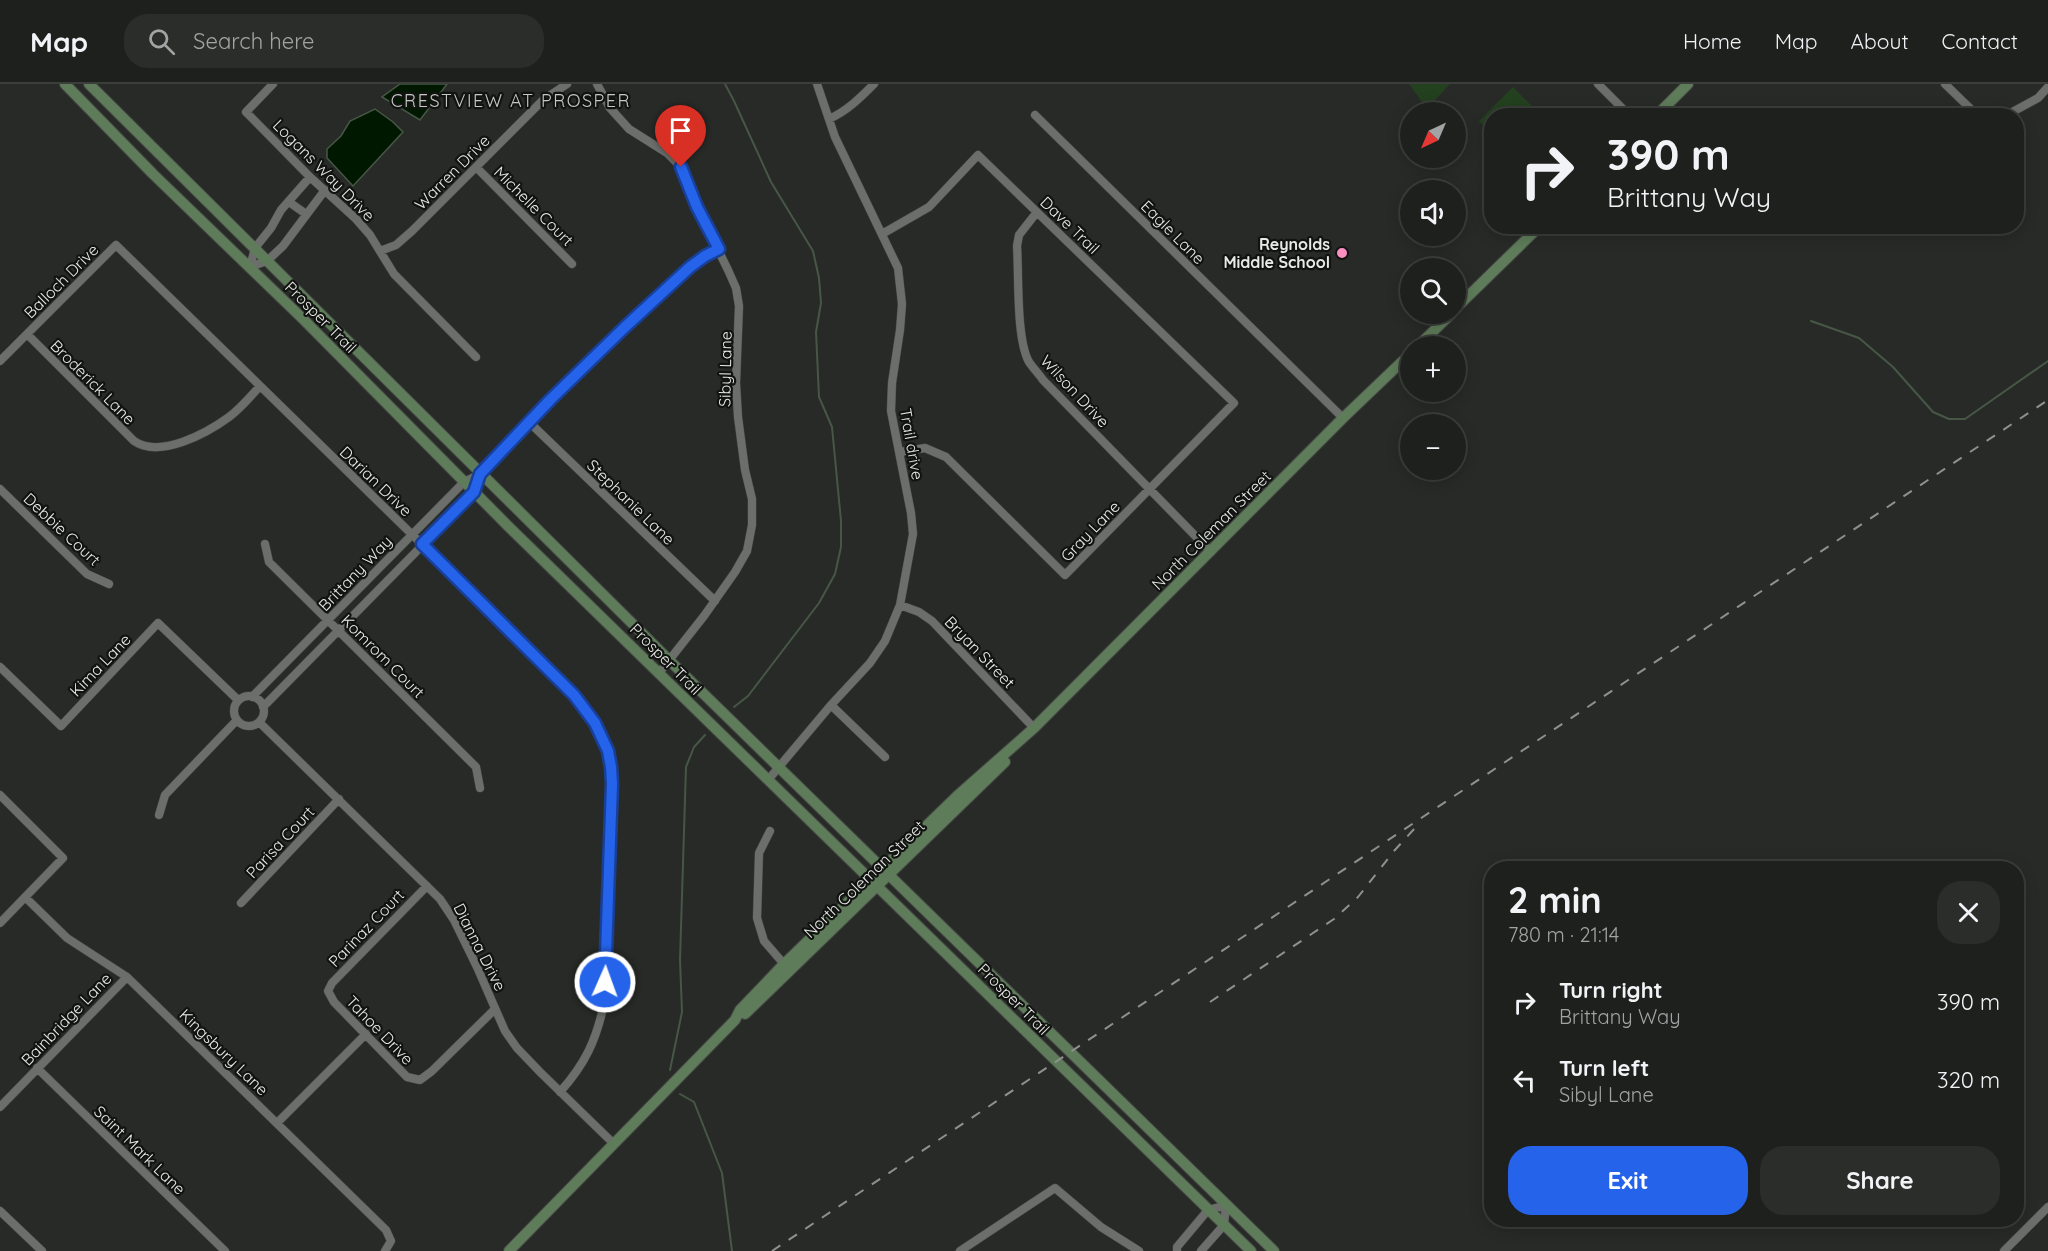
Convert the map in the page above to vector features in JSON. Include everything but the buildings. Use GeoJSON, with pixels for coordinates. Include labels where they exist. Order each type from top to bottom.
{"type":"FeatureCollection","features":[{"type":"Feature","properties":{"kind":"main road","name":"Prosper Trail"},"geometry":{"type":"LineString","coordinates":[[65,84],[474,492],[1251,1251]]}},
{"type":"Feature","properties":{"kind":"main road","name":"Prosper Trail"},"geometry":{"type":"LineString","coordinates":[[89,84],[670,662],[1274,1251]]}},
{"type":"Feature","properties":{"kind":"main road"},"geometry":{"type":"LineString","coordinates":[[1664,108],[1688,84]]}},
{"type":"Feature","properties":{"kind":"main road"},"geometry":{"type":"LineString","coordinates":[[1466,298],[1532,234]]}},
{"type":"Feature","properties":{"kind":"main road"},"geometry":{"type":"LineString","coordinates":[[1428,336],[1441,324]]}},
{"type":"Feature","properties":{"kind":"main road","name":"North Coleman Street"},"geometry":{"type":"LineString","coordinates":[[509,1251],[613,1143],[735,1020],[760,1000],[884,872],[1020,748],[1034,728],[1400,364]]}},
{"type":"Feature","properties":{"kind":"main road","name":"North Coleman Street"},"geometry":{"type":"LineString","coordinates":[[735,1020],[740,1010],[784,964],[875,882]]}},
{"type":"Feature","properties":{"kind":"street","name":"Logans Way Drive"},"geometry":{"type":"LineString","coordinates":[[273,84],[246,112],[363,227],[394,274],[476,357]]}},
{"type":"Feature","properties":{"kind":"street","name":"Warren Drive"},"geometry":{"type":"LineString","coordinates":[[380,251],[396,245],[412,231],[543,100],[567,84]]}},
{"type":"Feature","properties":{"kind":"street","name":"Sibyl Lane"},"geometry":{"type":"LineString","coordinates":[[597,84],[610,108],[629,129],[667,153],[681,167],[697,207],[736,288],[739,306],[736,383],[738,417],[745,470],[752,499],[752,525],[747,551],[715,601],[670,662],[659,673]]}},
{"type":"Feature","properties":{"kind":"street","name":"Trail drive"},"geometry":{"type":"LineString","coordinates":[[768,780],[870,663],[885,641],[900,605],[912,534],[900,452],[891,411],[892,383],[902,304],[898,268],[835,137],[817,84]]}},
{"type":"Feature","properties":{"kind":"street"},"geometry":{"type":"LineString","coordinates":[[829,119],[853,105],[874,84]]}},
{"type":"Feature","properties":{"kind":"street"},"geometry":{"type":"LineString","coordinates":[[1598,84],[1622,108]]}},
{"type":"Feature","properties":{"kind":"street"},"geometry":{"type":"LineString","coordinates":[[1946,84],[1970,108]]}},
{"type":"Feature","properties":{"kind":"street"},"geometry":{"type":"LineString","coordinates":[[2020,108],[2038,98],[2048,87]]}},
{"type":"Feature","properties":{"kind":"street","name":"Eagle Lane"},"geometry":{"type":"LineString","coordinates":[[1035,115],[1343,418]]}},
{"type":"Feature","properties":{"kind":"street","name":"Dave Trail"},"geometry":{"type":"LineString","coordinates":[[882,234],[929,207],[978,155],[1234,403]]}},
{"type":"Feature","properties":{"kind":"street","name":"Michelle Court"},"geometry":{"type":"LineString","coordinates":[[476,167],[572,264]]}},
{"type":"Feature","properties":{"kind":"street"},"geometry":{"type":"LineString","coordinates":[[250,267],[255,248],[310,177]]}},
{"type":"Feature","properties":{"kind":"street"},"geometry":{"type":"LineString","coordinates":[[250,267],[267,261],[283,246],[325,190]]}},
{"type":"Feature","properties":{"kind":"street"},"geometry":{"type":"LineString","coordinates":[[289,202],[306,214]]}},
{"type":"Feature","properties":{"kind":"street","name":"Wilson Drive"},"geometry":{"type":"LineString","coordinates":[[1036,212],[1019,235],[1017,246],[1021,330],[1023,347],[1029,362],[1043,380],[1211,552]]}},
{"type":"Feature","properties":{"kind":"street","name":"Balloch Drive"},"geometry":{"type":"LineString","coordinates":[[0,361],[116,245]]}},
{"type":"Feature","properties":{"kind":"street","name":"Darian Drive"},"geometry":{"type":"LineString","coordinates":[[116,245],[574,695],[595,723],[608,751],[612,784],[604,1004],[596,1037],[588,1054],[578,1072],[560,1092]]}},
{"type":"Feature","properties":{"kind":"street","name":"Brittany Way"},"geometry":{"type":"LineString","coordinates":[[252,697],[464,482],[480,474],[625,327],[690,267],[719,249]]}},
{"type":"Feature","properties":{"kind":"street","name":"Broderick Lane"},"geometry":{"type":"LineString","coordinates":[[27,334],[142,447],[164,447],[206,431],[231,415],[260,386]]}},
{"type":"Feature","properties":{"kind":"street","name":"Gray Lane"},"geometry":{"type":"LineString","coordinates":[[900,452],[925,448],[946,457],[1065,575],[1234,403]]}},
{"type":"Feature","properties":{"kind":"street","name":"Stephanie Lane"},"geometry":{"type":"LineString","coordinates":[[529,422],[715,601]]}},
{"type":"Feature","properties":{"kind":"street","name":"Brittany Way"},"geometry":{"type":"LineString","coordinates":[[263,707],[474,492],[480,474]]}},
{"type":"Feature","properties":{"kind":"street","name":"Debbie Court"},"geometry":{"type":"LineString","coordinates":[[0,489],[87,574],[109,584]]}},
{"type":"Feature","properties":{"kind":"street","name":"Komrom Court"},"geometry":{"type":"LineString","coordinates":[[265,544],[269,562],[476,767],[480,788]]}},
{"type":"Feature","properties":{"kind":"street","name":"Bryan Street"},"geometry":{"type":"LineString","coordinates":[[900,605],[919,612],[932,621],[1034,728]]}},
{"type":"Feature","properties":{"kind":"street","name":"Kima Lane"},"geometry":{"type":"LineString","coordinates":[[0,667],[61,726],[158,623],[238,700]]}},
{"type":"Feature","properties":{"kind":"street"},"geometry":{"type":"LineString","coordinates":[[248,696],[252,697],[258,699],[264,713],[260,722],[250,726],[237,720],[234,710],[238,700],[248,696]]}},
{"type":"Feature","properties":{"kind":"street"},"geometry":{"type":"LineString","coordinates":[[831,705],[885,757]]}},
{"type":"Feature","properties":{"kind":"street"},"geometry":{"type":"LineString","coordinates":[[159,815],[165,795],[237,720]]}},
{"type":"Feature","properties":{"kind":"street","name":"Dianna Drive"},"geometry":{"type":"LineString","coordinates":[[260,722],[440,899],[454,920],[477,966],[505,1031],[517,1048],[613,1143]]}},
{"type":"Feature","properties":{"kind":"street"},"geometry":{"type":"LineString","coordinates":[[0,795],[63,858],[0,923]]}},
{"type":"Feature","properties":{"kind":"street","name":"Parisa Court"},"geometry":{"type":"LineString","coordinates":[[241,903],[339,799]]}},
{"type":"Feature","properties":{"kind":"street"},"geometry":{"type":"LineString","coordinates":[[770,831],[759,854],[757,918],[764,941],[784,964]]}},
{"type":"Feature","properties":{"kind":"street","name":"Parinaz Court"},"geometry":{"type":"LineString","coordinates":[[328,991],[332,983],[427,886]]}},
{"type":"Feature","properties":{"kind":"street","name":"Kingsbury Lane"},"geometry":{"type":"LineString","coordinates":[[25,897],[68,938],[127,977],[386,1230],[391,1241],[385,1251]]}},
{"type":"Feature","properties":{"kind":"street","name":"Bainbridge Lane"},"geometry":{"type":"LineString","coordinates":[[0,1107],[127,977]]}},
{"type":"Feature","properties":{"kind":"street","name":"Tahoe Drive"},"geometry":{"type":"LineString","coordinates":[[328,991],[334,1002],[407,1077],[420,1080],[495,1009]]}},
{"type":"Feature","properties":{"kind":"street"},"geometry":{"type":"LineString","coordinates":[[277,1123],[366,1035]]}},
{"type":"Feature","properties":{"kind":"street","name":"Saint Mark Lane"},"geometry":{"type":"LineString","coordinates":[[37,1068],[225,1251]]}},
{"type":"Feature","properties":{"kind":"street"},"geometry":{"type":"LineString","coordinates":[[960,1251],[1055,1188],[1101,1227],[1139,1251]]}},
{"type":"Feature","properties":{"kind":"street"},"geometry":{"type":"LineString","coordinates":[[1176,1251],[1208,1210],[1226,1205],[1224,1225],[1201,1251]]}},
{"type":"Feature","properties":{"kind":"street"},"geometry":{"type":"LineString","coordinates":[[2004,1251],[2048,1207]]}},
{"type":"Feature","properties":{"kind":"street"},"geometry":{"type":"LineString","coordinates":[[0,1210],[42,1251]]}},
{"type":"Feature","properties":{"kind":"green space"},"geometry":{"type":"Polygon","coordinates":[[[1409,84],[1450,84],[1433,102],[1422,102],[1409,84]]]}},
{"type":"Feature","properties":{"kind":"green space"},"geometry":{"type":"Polygon","coordinates":[[[1513,87],[1534,108],[1492,108],[1513,87]]]}},
{"type":"Feature","properties":{"kind":"green space"},"geometry":{"type":"Polygon","coordinates":[[[1484,116],[1484,126],[1479,121],[1484,116]]]}},
{"type":"Feature","properties":{"kind":"shaded area"},"geometry":{"type":"Polygon","coordinates":[[[400,84],[447,84],[420,120],[382,97],[400,84]]]}},
{"type":"Feature","properties":{"kind":"shaded area"},"geometry":{"type":"Polygon","coordinates":[[[375,109],[403,132],[353,186],[327,158],[327,149],[341,136],[350,121],[375,109]]]}},
{"type":"Feature","properties":{"kind":"waterway"},"geometry":{"type":"LineString","coordinates":[[725,84],[771,182],[813,251],[819,278],[821,303],[816,332],[819,397],[832,427],[841,521],[841,547],[835,574],[819,603],[748,696],[734,707]]}},
{"type":"Feature","properties":{"kind":"waterway"},"geometry":{"type":"LineString","coordinates":[[1811,321],[1859,338],[1893,367],[1933,412],[1949,419],[1965,419],[2048,361]]}},
{"type":"Feature","properties":{"kind":"waterway"},"geometry":{"type":"LineString","coordinates":[[670,1070],[682,1012],[680,960],[686,767],[694,747],[705,735]]}},
{"type":"Feature","properties":{"kind":"waterway"},"geometry":{"type":"LineString","coordinates":[[680,1094],[694,1102],[722,1173],[732,1251]]}},
{"type":"Feature","properties":{"kind":"railway"},"geometry":{"type":"LineString","coordinates":[[772,1251],[2048,400]]}},
{"type":"Feature","properties":{"kind":"railway"},"geometry":{"type":"LineString","coordinates":[[1210,1002],[1334,919],[1358,897],[1415,828]]}},
{"type":"Feature","properties":{"kind":"place","name":"Reynolds Middle School"},"geometry":{"type":"Point","coordinates":[1342,253]}},
{"type":"Feature","properties":{"kind":"district","name":"CRESTVIEW AT PROSPER"},"geometry":{"type":"Point","coordinates":[511,101]}},
{"type":"Feature","properties":{"kind":"route"},"geometry":{"type":"LineString","coordinates":[[605,982],[612,784],[608,751],[595,723],[574,695],[422,544],[474,492],[480,474],[550,400],[690,267],[719,249],[697,207],[681,167]]}}]}
